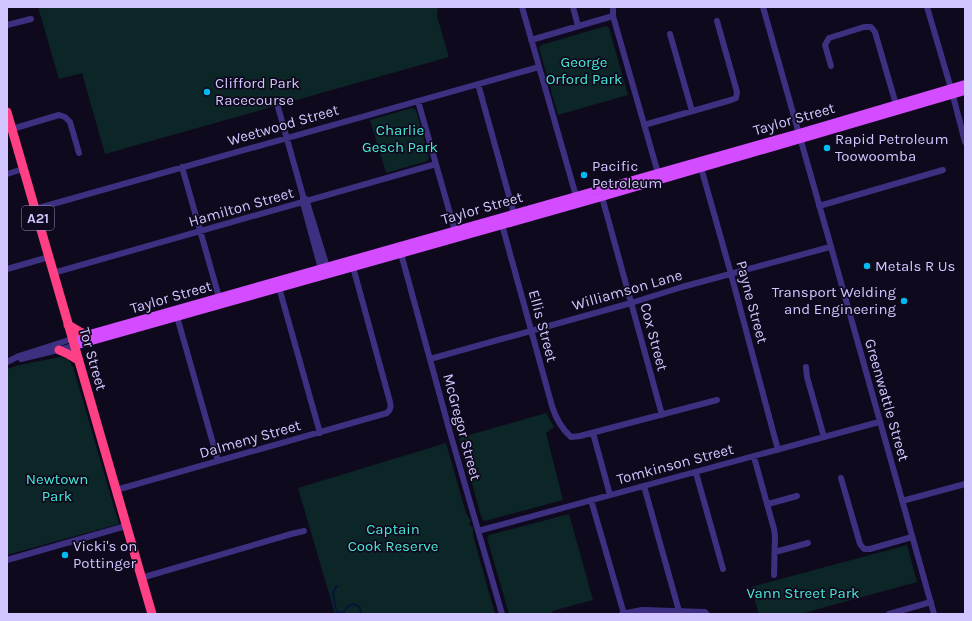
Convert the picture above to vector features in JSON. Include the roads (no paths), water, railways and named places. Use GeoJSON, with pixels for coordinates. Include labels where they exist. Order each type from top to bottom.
{"type":"FeatureCollection","features":[{"type":"Feature","properties":{"kind":"highway","name":"Tor Street"},"geometry":{"type":"LineString","coordinates":[[7,112],[150,613]]}},
{"type":"Feature","properties":{"kind":"highway"},"geometry":{"type":"LineString","coordinates":[[68,325],[88,335]]}},
{"type":"Feature","properties":{"kind":"highway"},"geometry":{"type":"LineString","coordinates":[[59,350],[78,360]]}},
{"type":"Feature","properties":{"kind":"main road","name":"Taylor Street"},"geometry":{"type":"LineString","coordinates":[[952,92],[965,84]]}},
{"type":"Feature","properties":{"kind":"main road","name":"Taylor Street"},"geometry":{"type":"LineString","coordinates":[[73,343],[88,335],[176,314],[219,297],[353,268],[455,231],[602,197],[700,164],[952,92],[965,91]]}},
{"type":"Feature","properties":{"kind":"main road","name":"Taylor Street"},"geometry":{"type":"LineString","coordinates":[[73,343],[278,285],[324,268],[400,250],[501,221],[514,214],[576,196],[658,173],[700,164]]}},
{"type":"Feature","properties":{"kind":"main road"},"geometry":{"type":"LineString","coordinates":[[576,196],[580,200],[596,196],[602,197]]}},
{"type":"Feature","properties":{"kind":"street"},"geometry":{"type":"LineString","coordinates":[[522,7],[576,196]]}},
{"type":"Feature","properties":{"kind":"street"},"geometry":{"type":"LineString","coordinates":[[573,7],[578,26]]}},
{"type":"Feature","properties":{"kind":"street"},"geometry":{"type":"LineString","coordinates":[[613,7],[613,16],[658,173]]}},
{"type":"Feature","properties":{"kind":"street","name":"Greenwattle Street"},"geometry":{"type":"LineString","coordinates":[[763,7],[934,614]]}},
{"type":"Feature","properties":{"kind":"street"},"geometry":{"type":"LineString","coordinates":[[927,7],[965,142]]}},
{"type":"Feature","properties":{"kind":"street"},"geometry":{"type":"LineString","coordinates":[[531,40],[613,16]]}},
{"type":"Feature","properties":{"kind":"street"},"geometry":{"type":"LineString","coordinates":[[7,26],[31,19]]}},
{"type":"Feature","properties":{"kind":"street"},"geometry":{"type":"LineString","coordinates":[[644,125],[736,98],[737,92],[717,20]]}},
{"type":"Feature","properties":{"kind":"street"},"geometry":{"type":"LineString","coordinates":[[831,66],[825,45],[829,38],[871,27],[875,32],[897,108]]}},
{"type":"Feature","properties":{"kind":"street"},"geometry":{"type":"LineString","coordinates":[[670,34],[692,111]]}},
{"type":"Feature","properties":{"kind":"street","name":"Weetwood Street"},"geometry":{"type":"LineString","coordinates":[[35,209],[539,67]]}},
{"type":"Feature","properties":{"kind":"street"},"geometry":{"type":"LineString","coordinates":[[478,84],[514,214]]}},
{"type":"Feature","properties":{"kind":"street"},"geometry":{"type":"LineString","coordinates":[[418,101],[455,231]]}},
{"type":"Feature","properties":{"kind":"street"},"geometry":{"type":"LineString","coordinates":[[278,107],[324,268]]}},
{"type":"Feature","properties":{"kind":"street"},"geometry":{"type":"LineString","coordinates":[[12,129],[59,116],[65,117],[70,122],[79,153]]}},
{"type":"Feature","properties":{"kind":"street","name":"Hamilton Street"},"geometry":{"type":"LineString","coordinates":[[53,274],[201,232],[304,200],[436,164]]}},
{"type":"Feature","properties":{"kind":"street","name":"Payne Street"},"geometry":{"type":"LineString","coordinates":[[700,164],[778,450]]}},
{"type":"Feature","properties":{"kind":"street"},"geometry":{"type":"LineString","coordinates":[[182,167],[219,297]]}},
{"type":"Feature","properties":{"kind":"street"},"geometry":{"type":"LineString","coordinates":[[7,174],[24,169]]}},
{"type":"Feature","properties":{"kind":"street"},"geometry":{"type":"LineString","coordinates":[[819,206],[943,170]]}},
{"type":"Feature","properties":{"kind":"street","name":"Cox Street"},"geometry":{"type":"LineString","coordinates":[[602,197],[662,415]]}},
{"type":"Feature","properties":{"kind":"street","name":"Ellis Street"},"geometry":{"type":"LineString","coordinates":[[501,221],[554,415],[564,431],[571,437],[593,433]]}},
{"type":"Feature","properties":{"kind":"street","name":"Williamson Lane"},"geometry":{"type":"LineString","coordinates":[[430,359],[631,303],[682,287],[830,247]]}},
{"type":"Feature","properties":{"kind":"street","name":"McGregor Street"},"geometry":{"type":"LineString","coordinates":[[400,250],[502,614]]}},
{"type":"Feature","properties":{"kind":"street"},"geometry":{"type":"LineString","coordinates":[[7,269],[49,257]]}},
{"type":"Feature","properties":{"kind":"street","name":"Dalmeny Street"},"geometry":{"type":"LineString","coordinates":[[116,490],[387,413],[391,406],[353,268]]}},
{"type":"Feature","properties":{"kind":"street"},"geometry":{"type":"LineString","coordinates":[[278,285],[320,433]]}},
{"type":"Feature","properties":{"kind":"street"},"geometry":{"type":"LineString","coordinates":[[176,314],[218,461]]}},
{"type":"Feature","properties":{"kind":"street","name":"Taylor Street"},"geometry":{"type":"LineString","coordinates":[[8,361],[59,350],[73,343]]}},
{"type":"Feature","properties":{"kind":"street","name":"Taylor Street"},"geometry":{"type":"LineString","coordinates":[[8,361],[19,356],[73,343]]}},
{"type":"Feature","properties":{"kind":"street"},"geometry":{"type":"LineString","coordinates":[[806,367],[807,377],[824,437]]}},
{"type":"Feature","properties":{"kind":"street"},"geometry":{"type":"LineString","coordinates":[[610,495],[593,433],[717,400]]}},
{"type":"Feature","properties":{"kind":"street","name":"Tomkinson Street"},"geometry":{"type":"LineString","coordinates":[[478,531],[696,473],[879,422]]}},
{"type":"Feature","properties":{"kind":"street"},"geometry":{"type":"LineString","coordinates":[[754,457],[776,536],[774,575]]}},
{"type":"Feature","properties":{"kind":"street"},"geometry":{"type":"LineString","coordinates":[[696,473],[723,569]]}},
{"type":"Feature","properties":{"kind":"street"},"geometry":{"type":"LineString","coordinates":[[841,478],[860,544],[864,549],[870,549],[912,537]]}},
{"type":"Feature","properties":{"kind":"street"},"geometry":{"type":"LineString","coordinates":[[902,501],[965,484]]}},
{"type":"Feature","properties":{"kind":"street"},"geometry":{"type":"LineString","coordinates":[[644,486],[679,611]]}},
{"type":"Feature","properties":{"kind":"street"},"geometry":{"type":"LineString","coordinates":[[768,504],[797,496]]}},
{"type":"Feature","properties":{"kind":"street"},"geometry":{"type":"LineString","coordinates":[[592,500],[623,614],[642,610],[705,612],[707,614]]}},
{"type":"Feature","properties":{"kind":"street"},"geometry":{"type":"LineString","coordinates":[[7,560],[126,526]]}},
{"type":"Feature","properties":{"kind":"street"},"geometry":{"type":"LineString","coordinates":[[141,578],[304,531]]}},
{"type":"Feature","properties":{"kind":"street"},"geometry":{"type":"LineString","coordinates":[[775,552],[808,543]]}},
{"type":"Feature","properties":{"kind":"street"},"geometry":{"type":"LineString","coordinates":[[889,614],[931,602]]}},
{"type":"Feature","properties":{"kind":"waterway"},"geometry":{"type":"LineString","coordinates":[[337,586],[333,594],[337,614]]}},
{"type":"Feature","properties":{"kind":"waterway"},"geometry":{"type":"LineString","coordinates":[[337,612],[344,612],[348,606],[354,604],[359,607],[362,614]]}},
{"type":"Feature","properties":{"kind":"place","name":"Clifford Park Racecourse"},"geometry":{"type":"Point","coordinates":[207,92]}},
{"type":"Feature","properties":{"kind":"place","name":"Rapid Petroleum Toowoomba"},"geometry":{"type":"Point","coordinates":[827,148]}},
{"type":"Feature","properties":{"kind":"place","name":"Pacific Petroleum"},"geometry":{"type":"Point","coordinates":[584,175]}},
{"type":"Feature","properties":{"kind":"place","name":"Metals R Us"},"geometry":{"type":"Point","coordinates":[867,266]}},
{"type":"Feature","properties":{"kind":"place","name":"Transport Welding and Engineering"},"geometry":{"type":"Point","coordinates":[904,301]}},
{"type":"Feature","properties":{"kind":"place","name":"Vicki's on Pottinger"},"geometry":{"type":"Point","coordinates":[65,555]}},
{"type":"Feature","properties":{"kind":"park label","name":"George Orford Park"},"geometry":{"type":"Point","coordinates":[584,70]}},
{"type":"Feature","properties":{"kind":"park label","name":"Charlie Gesch Park"},"geometry":{"type":"Point","coordinates":[400,138]}},
{"type":"Feature","properties":{"kind":"park label","name":"Newtown Park"},"geometry":{"type":"Point","coordinates":[57,488]}},
{"type":"Feature","properties":{"kind":"park label","name":"Captain Cook Reserve"},"geometry":{"type":"Point","coordinates":[393,538]}},
{"type":"Feature","properties":{"kind":"park label","name":"Vann Street Park"},"geometry":{"type":"Point","coordinates":[803,593]}}]}
